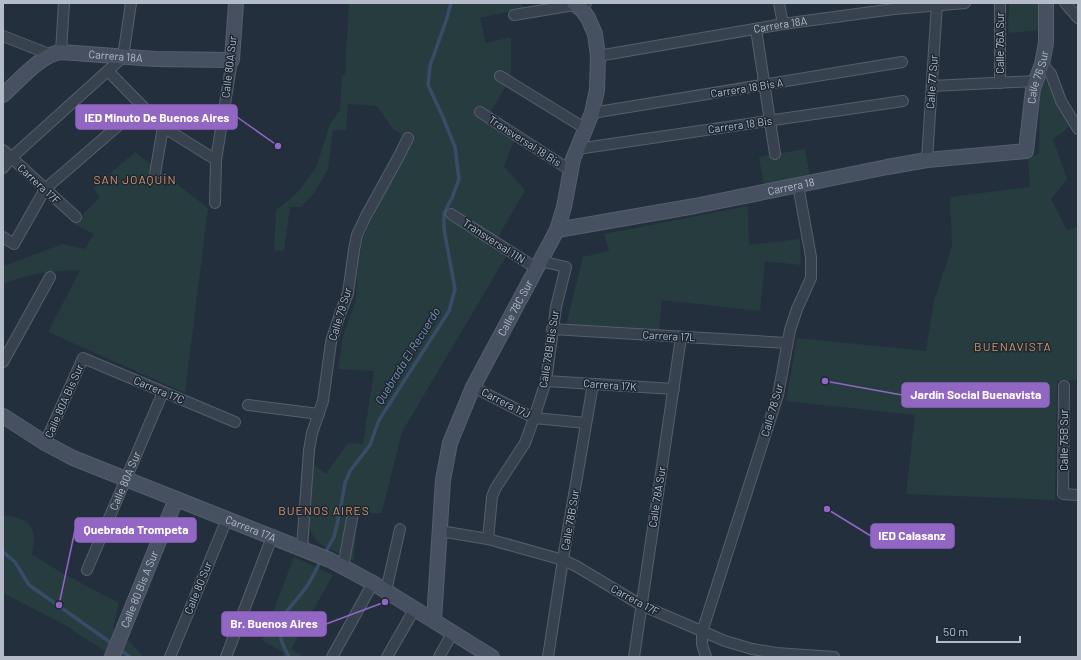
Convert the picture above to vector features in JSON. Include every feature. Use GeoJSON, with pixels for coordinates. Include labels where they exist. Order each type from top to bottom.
{"type":"FeatureCollection","features":[{"type":"Feature","properties":{"kind":"street"},"geometry":{"type":"LineString","coordinates":[[3,95],[42,59],[55,53],[64,3]]}},
{"type":"Feature","properties":{"kind":"street"},"geometry":{"type":"LineString","coordinates":[[3,168],[11,158],[123,57],[131,3]]}},
{"type":"Feature","properties":{"kind":"street","name":"Calle 80A Sur"},"geometry":{"type":"LineString","coordinates":[[215,203],[216,160],[232,60],[236,3]]}},
{"type":"Feature","properties":{"kind":"street"},"geometry":{"type":"LineString","coordinates":[[779,3],[783,24]]}},
{"type":"Feature","properties":{"kind":"street","name":"Carrera 18A"},"geometry":{"type":"LineString","coordinates":[[598,56],[783,24],[937,4],[965,3]]}},
{"type":"Feature","properties":{"kind":"street","name":"Calle 76A Sur"},"geometry":{"type":"LineString","coordinates":[[1000,3],[1000,83]]}},
{"type":"Feature","properties":{"kind":"street","name":"Calle 76 Sur"},"geometry":{"type":"LineString","coordinates":[[1026,151],[1033,89],[1042,64],[1046,43],[1046,3]]}},
{"type":"Feature","properties":{"kind":"street"},"geometry":{"type":"LineString","coordinates":[[1065,3],[1078,18]]}},
{"type":"Feature","properties":{"kind":"street"},"geometry":{"type":"LineString","coordinates":[[514,15],[579,4]]}},
{"type":"Feature","properties":{"kind":"street","name":"Calle 78C Sur"},"geometry":{"type":"LineString","coordinates":[[434,620],[443,480],[447,453],[453,432],[473,387],[557,230],[564,207],[570,170],[592,113],[596,94],[598,56],[592,25],[579,4]]}},
{"type":"Feature","properties":{"kind":"street","name":"Calle 77 Sur"},"geometry":{"type":"LineString","coordinates":[[928,160],[937,4]]}},
{"type":"Feature","properties":{"kind":"street"},"geometry":{"type":"LineString","coordinates":[[756,29],[775,154]]}},
{"type":"Feature","properties":{"kind":"street","name":"Carrera 18A"},"geometry":{"type":"LineString","coordinates":[[3,36],[55,53],[123,57],[232,60]]}},
{"type":"Feature","properties":{"kind":"street","name":"Carrera 18 Bis A"},"geometry":{"type":"LineString","coordinates":[[592,113],[902,62]]}},
{"type":"Feature","properties":{"kind":"street"},"geometry":{"type":"LineString","coordinates":[[1042,64],[1051,74],[1061,101],[1078,129]]}},
{"type":"Feature","properties":{"kind":"street"},"geometry":{"type":"LineString","coordinates":[[108,71],[163,127],[216,160]]}},
{"type":"Feature","properties":{"kind":"street"},"geometry":{"type":"LineString","coordinates":[[500,76],[586,129]]}},
{"type":"Feature","properties":{"kind":"street"},"geometry":{"type":"LineString","coordinates":[[932,86],[1036,81]]}},
{"type":"Feature","properties":{"kind":"street","name":"Carrera 18 Bis"},"geometry":{"type":"LineString","coordinates":[[577,149],[903,101]]}},
{"type":"Feature","properties":{"kind":"street"},"geometry":{"type":"LineString","coordinates":[[3,237],[14,244],[45,189],[141,106]]}},
{"type":"Feature","properties":{"kind":"street","name":"Transversal 18 Bis"},"geometry":{"type":"LineString","coordinates":[[480,112],[570,170]]}},
{"type":"Feature","properties":{"kind":"street"},"geometry":{"type":"LineString","coordinates":[[155,174],[163,127]]}},
{"type":"Feature","properties":{"kind":"street","name":"Calle 79 Sur"},"geometry":{"type":"LineString","coordinates":[[302,548],[309,450],[312,433],[319,414],[326,382],[331,342],[348,293],[357,235],[408,138]]}},
{"type":"Feature","properties":{"kind":"street","name":"Carrera 17F"},"geometry":{"type":"LineString","coordinates":[[3,150],[76,218]]}},
{"type":"Feature","properties":{"kind":"street","name":"Carrera 18"},"geometry":{"type":"LineString","coordinates":[[557,230],[695,206],[886,167],[928,160],[1026,151]]}},
{"type":"Feature","properties":{"kind":"street","name":"Calle 78 Sur"},"geometry":{"type":"LineString","coordinates":[[702,632],[778,395],[787,342],[797,309],[811,278],[811,257],[798,185]]}},
{"type":"Feature","properties":{"kind":"street","name":"Transversal 11N"},"geometry":{"type":"LineString","coordinates":[[452,214],[538,265],[566,267]]}},
{"type":"Feature","properties":{"kind":"street","name":"Calle 78B Bis Sur"},"geometry":{"type":"LineString","coordinates":[[488,539],[492,497],[495,489],[525,443],[546,381],[556,307],[566,267]]}},
{"type":"Feature","properties":{"kind":"street"},"geometry":{"type":"LineString","coordinates":[[3,362],[50,277]]}},
{"type":"Feature","properties":{"kind":"street","name":"Carrera 17L"},"geometry":{"type":"LineString","coordinates":[[552,330],[787,342]]}},
{"type":"Feature","properties":{"kind":"street","name":"Calle 78A Sur"},"geometry":{"type":"LineString","coordinates":[[634,657],[681,337]]}},
{"type":"Feature","properties":{"kind":"street","name":"Carrera 17C"},"geometry":{"type":"LineString","coordinates":[[83,358],[235,422]]}},
{"type":"Feature","properties":{"kind":"street","name":"Calle 80A Bis Sur"},"geometry":{"type":"LineString","coordinates":[[45,443],[83,358]]}},
{"type":"Feature","properties":{"kind":"street","name":"Carrera 17K"},"geometry":{"type":"LineString","coordinates":[[546,381],[674,389]]}},
{"type":"Feature","properties":{"kind":"street","name":"Calle 78B Sur"},"geometry":{"type":"LineString","coordinates":[[548,657],[593,384]]}},
{"type":"Feature","properties":{"kind":"street","name":"Calle 75B Sur"},"geometry":{"type":"LineString","coordinates":[[1064,386],[1063,494],[1078,495]]}},
{"type":"Feature","properties":{"kind":"street","name":"Carrera 17J"},"geometry":{"type":"LineString","coordinates":[[473,387],[534,418],[586,423]]}},
{"type":"Feature","properties":{"kind":"street","name":"Calle 80A Sur"},"geometry":{"type":"LineString","coordinates":[[87,570],[163,392]]}},
{"type":"Feature","properties":{"kind":"street"},"geometry":{"type":"LineString","coordinates":[[248,406],[319,414]]}},
{"type":"Feature","properties":{"kind":"street","name":"Carrera 17A"},"geometry":{"type":"LineString","coordinates":[[3,416],[45,443],[73,458],[330,560],[415,608],[491,657]]}},
{"type":"Feature","properties":{"kind":"street","name":"Calle 80 Bis A Sur"},"geometry":{"type":"LineString","coordinates":[[112,657],[176,499]]}},
{"type":"Feature","properties":{"kind":"street"},"geometry":{"type":"LineString","coordinates":[[343,567],[352,513]]}},
{"type":"Feature","properties":{"kind":"street","name":"Calle 80 Sur"},"geometry":{"type":"LineString","coordinates":[[170,657],[227,519]]}},
{"type":"Feature","properties":{"kind":"street"},"geometry":{"type":"LineString","coordinates":[[386,591],[400,529]]}},
{"type":"Feature","properties":{"kind":"street","name":"Carrera 17F"},"geometry":{"type":"LineString","coordinates":[[440,531],[488,539],[563,560],[576,566],[641,605],[725,641],[752,649],[776,653],[834,657]]}},
{"type":"Feature","properties":{"kind":"street"},"geometry":{"type":"LineString","coordinates":[[226,657],[272,537]]}},
{"type":"Feature","properties":{"kind":"street"},"geometry":{"type":"LineString","coordinates":[[332,657],[373,583]]}},
{"type":"Feature","properties":{"kind":"street"},"geometry":{"type":"LineString","coordinates":[[388,657],[415,608]]}},
{"type":"Feature","properties":{"kind":"street"},"geometry":{"type":"LineString","coordinates":[[439,657],[453,632]]}},
{"type":"Feature","properties":{"kind":"street"},"geometry":{"type":"LineString","coordinates":[[702,632],[702,644],[706,657]]}},
{"type":"Feature","properties":{"kind":"green space"},"geometry":{"type":"Polygon","coordinates":[[[349,3],[522,3],[524,8],[480,18],[486,43],[511,37],[511,77],[486,120],[515,138],[504,167],[525,190],[493,246],[507,255],[402,432],[382,513],[357,514],[354,561],[323,546],[315,539],[309,528],[314,465],[326,474],[348,443],[363,444],[374,371],[338,369],[343,336],[356,300],[358,259],[364,236],[410,140],[393,129],[377,106],[348,104],[346,130],[333,130],[328,169],[314,193],[301,207],[290,207],[284,251],[274,250],[276,210],[296,194],[316,168],[330,124],[340,110],[342,75],[346,75],[345,68],[349,3]]]}},
{"type":"Feature","properties":{"kind":"green space"},"geometry":{"type":"Polygon","coordinates":[[[1009,3],[1041,3],[1041,30],[1008,33],[1009,3]]]}},
{"type":"Feature","properties":{"kind":"green space"},"geometry":{"type":"Polygon","coordinates":[[[1046,76],[1052,83],[1072,125],[1053,139],[1067,179],[1051,199],[1067,230],[1078,226],[1078,380],[1057,381],[1055,500],[906,494],[915,415],[786,401],[797,338],[926,351],[934,300],[952,246],[950,197],[1030,187],[1028,157],[1039,154],[1040,97],[1046,76]]]}},
{"type":"Feature","properties":{"kind":"green space"},"geometry":{"type":"Polygon","coordinates":[[[805,149],[810,177],[764,186],[759,157],[805,149]]]}},
{"type":"Feature","properties":{"kind":"green space"},"geometry":{"type":"Polygon","coordinates":[[[135,152],[208,208],[185,393],[48,332],[80,270],[41,273],[22,277],[3,284],[3,266],[63,244],[85,249],[94,234],[74,224],[100,197],[93,188],[135,152]]]}},
{"type":"Feature","properties":{"kind":"green space"},"geometry":{"type":"Polygon","coordinates":[[[748,206],[749,245],[800,239],[801,265],[765,261],[760,311],[662,300],[659,329],[565,330],[583,257],[609,251],[604,234],[748,206]]]}},
{"type":"Feature","properties":{"kind":"green space"},"geometry":{"type":"Polygon","coordinates":[[[3,515],[26,521],[30,525],[34,536],[32,554],[64,574],[119,603],[113,628],[127,639],[144,657],[114,657],[63,624],[3,593],[3,515]]]}},
{"type":"Feature","properties":{"kind":"green space"},"geometry":{"type":"Polygon","coordinates":[[[294,557],[333,575],[291,649],[304,657],[282,657],[284,653],[262,640],[294,557]]]}},
{"type":"Feature","properties":{"kind":"waterway","name":"Quebrada El Recuerdo"},"geometry":{"type":"LineString","coordinates":[[324,555],[334,537],[345,483],[350,471],[370,445],[379,420],[449,311],[455,289],[444,229],[444,213],[452,198],[459,179],[455,147],[428,85],[430,66],[451,3]]}},
{"type":"Feature","properties":{"kind":"waterway"},"geometry":{"type":"LineString","coordinates":[[3,552],[15,562],[29,585],[114,645]]}},
{"type":"Feature","properties":{"kind":"waterway","name":"Quebrada El Recuerdo"},"geometry":{"type":"LineString","coordinates":[[289,657],[280,635],[279,627],[281,620],[309,583],[321,560]]}},
{"type":"Feature","properties":{"kind":"waterway"},"geometry":{"type":"LineString","coordinates":[[119,649],[130,657]]}},
{"type":"Feature","properties":{"kind":"place","name":"IED Minuto De Buenos Aires"},"geometry":{"type":"Point","coordinates":[278,146]}},
{"type":"Feature","properties":{"kind":"place","name":"Jardín Social Buenavista"},"geometry":{"type":"Point","coordinates":[825,381]}},
{"type":"Feature","properties":{"kind":"place","name":"IED Calasanz"},"geometry":{"type":"Point","coordinates":[827,509]}},
{"type":"Feature","properties":{"kind":"place","name":"Br. Buenos Aires"},"geometry":{"type":"Point","coordinates":[385,602]}},
{"type":"Feature","properties":{"kind":"place","name":"Quebrada Trompeta"},"geometry":{"type":"Point","coordinates":[59,605]}},
{"type":"Feature","properties":{"kind":"district","name":"SAN JOAQUÍN"},"geometry":{"type":"Point","coordinates":[135,180]}},
{"type":"Feature","properties":{"kind":"district","name":"BUENAVISTA"},"geometry":{"type":"Point","coordinates":[1013,347]}},
{"type":"Feature","properties":{"kind":"district","name":"BUENOS AIRES"},"geometry":{"type":"Point","coordinates":[324,511]}}]}
